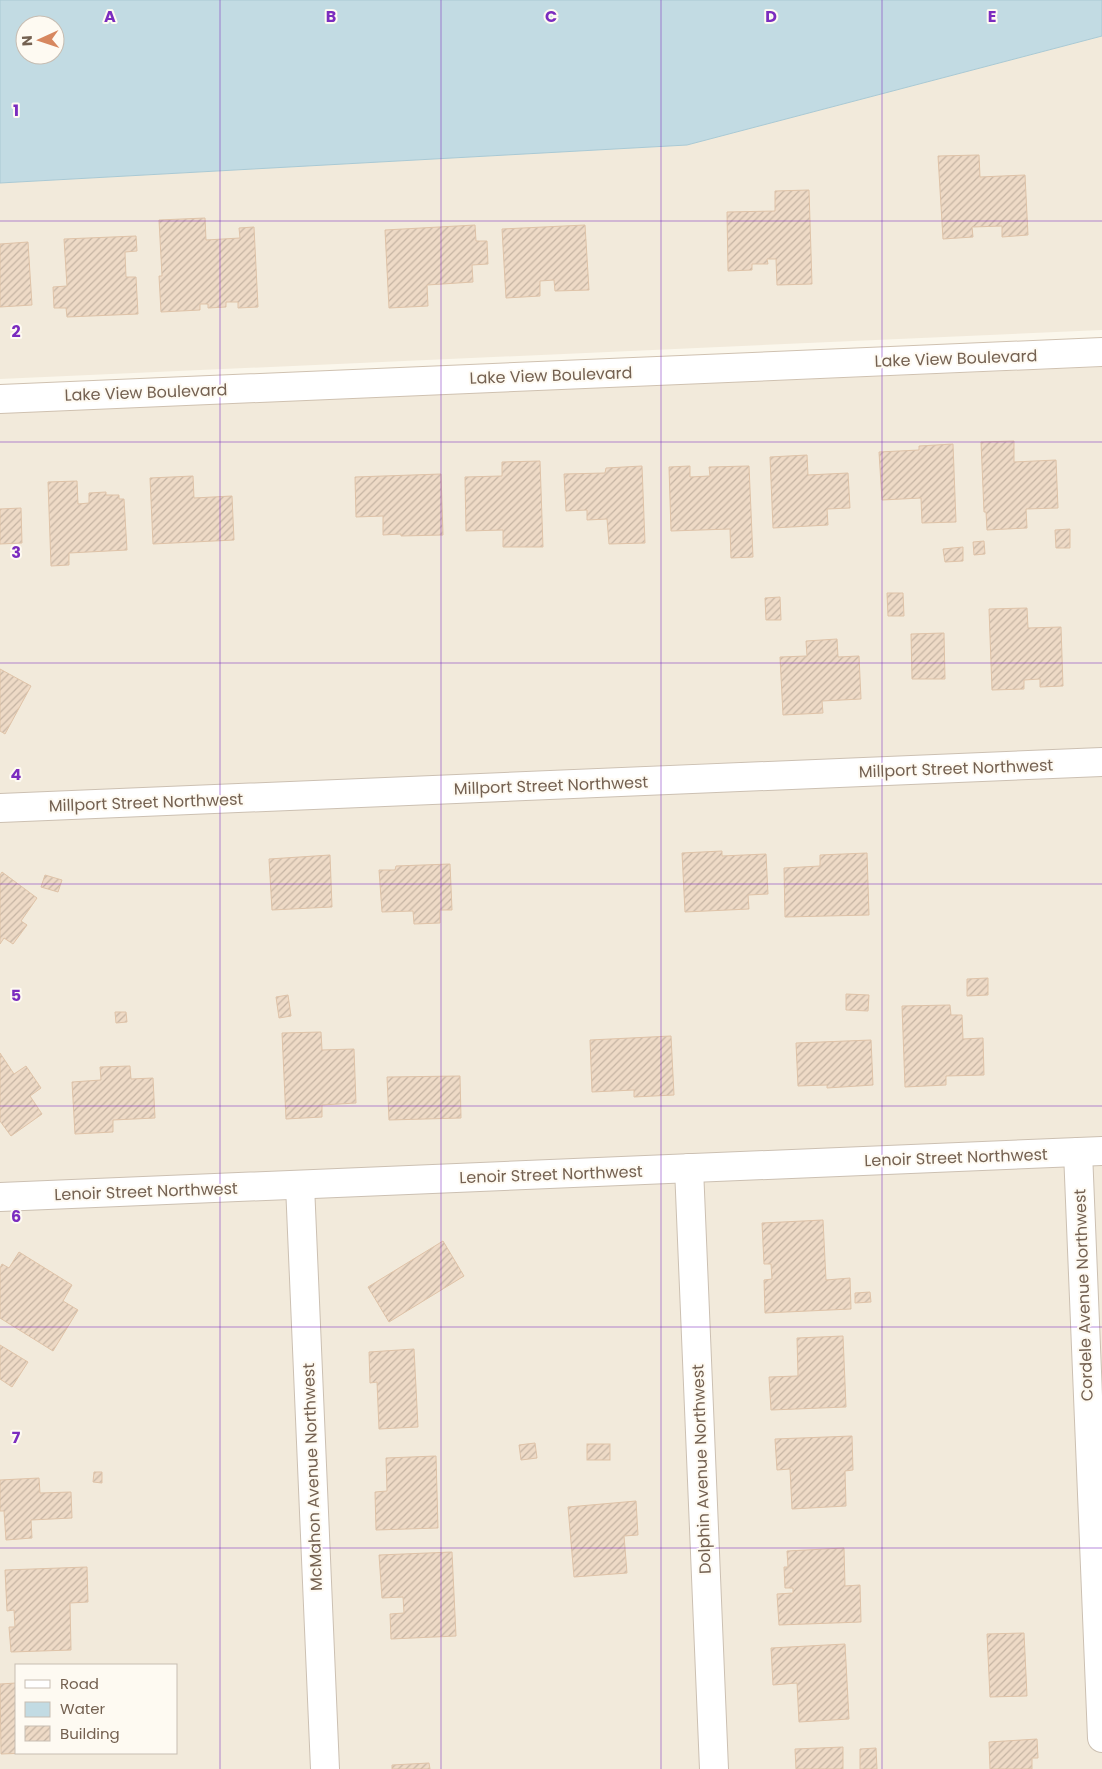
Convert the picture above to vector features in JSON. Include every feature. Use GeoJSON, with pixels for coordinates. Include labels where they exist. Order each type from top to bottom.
{"type":"FeatureCollection","features":[{"type":"Feature","properties":{"kind":"street","name":"Lake View Boulevard"},"geometry":{"type":"LineString","coordinates":[[0,399],[1102,352]]}},
{"type":"Feature","properties":{"kind":"street","name":"Millport Street Northwest"},"geometry":{"type":"LineString","coordinates":[[0,808],[1102,762]]}},
{"type":"Feature","properties":{"kind":"street","name":"Lenoir Street Northwest"},"geometry":{"type":"LineString","coordinates":[[0,1197],[1090,1151]]}},
{"type":"Feature","properties":{"kind":"street","name":"Cordele Avenue Northwest"},"geometry":{"type":"LineString","coordinates":[[1090,1151],[1102,1738]]}},
{"type":"Feature","properties":{"kind":"street","name":"Dolphin Avenue Northwest"},"geometry":{"type":"LineString","coordinates":[[688,1168],[714,1769]]}},
{"type":"Feature","properties":{"kind":"street","name":"McMahon Avenue Northwest"},"geometry":{"type":"LineString","coordinates":[[300,1185],[325,1769]]}},
{"type":"Feature","properties":{"kind":"shaded area"},"geometry":{"type":"Polygon","coordinates":[[[1102,36],[1102,330],[0,379],[0,183],[687,145],[1102,36]]]}},
{"type":"Feature","properties":{"kind":"shaded area"},"geometry":{"type":"Polygon","coordinates":[[[1102,367],[1102,1769],[0,1769],[0,413],[1102,367]]]}},
{"type":"Feature","properties":{"kind":"water"},"geometry":{"type":"Polygon","coordinates":[[[0,0],[1102,0],[1102,36],[687,145],[0,183],[0,0]]]}},
{"type":"Feature","properties":{"kind":"building"},"geometry":{"type":"Polygon","coordinates":[[[979,155],[980,177],[1025,175],[1028,235],[1002,237],[1002,226],[972,227],[973,237],[943,239],[938,156],[979,155]]]}},
{"type":"Feature","properties":{"kind":"building"},"geometry":{"type":"Polygon","coordinates":[[[809,190],[812,284],[777,285],[776,259],[767,259],[768,264],[752,264],[752,270],[728,271],[727,212],[775,211],[775,191],[809,190]]]}},
{"type":"Feature","properties":{"kind":"building"},"geometry":{"type":"Polygon","coordinates":[[[205,218],[206,240],[240,238],[239,228],[254,227],[258,307],[238,308],[238,302],[226,302],[226,307],[208,308],[208,304],[200,304],[200,310],[161,312],[159,276],[162,276],[159,220],[205,218]]]}},
{"type":"Feature","properties":{"kind":"building"},"geometry":{"type":"Polygon","coordinates":[[[475,225],[476,241],[487,241],[488,264],[472,265],[473,282],[427,285],[428,306],[389,308],[385,230],[475,225]]]}},
{"type":"Feature","properties":{"kind":"building"},"geometry":{"type":"Polygon","coordinates":[[[585,225],[589,290],[555,291],[554,280],[540,281],[540,296],[506,298],[502,229],[585,225]]]}},
{"type":"Feature","properties":{"kind":"building"},"geometry":{"type":"Polygon","coordinates":[[[136,236],[137,251],[125,252],[126,277],[136,277],[138,314],[67,317],[66,308],[54,308],[53,287],[67,286],[64,239],[136,236]]]}},
{"type":"Feature","properties":{"kind":"building"},"geometry":{"type":"Polygon","coordinates":[[[28,242],[32,305],[0,307],[0,244],[28,242]]]}},
{"type":"Feature","properties":{"kind":"building"},"geometry":{"type":"Polygon","coordinates":[[[1014,441],[1014,462],[1056,460],[1058,508],[1026,509],[1027,528],[987,530],[986,512],[984,512],[981,442],[1014,441]]]}},
{"type":"Feature","properties":{"kind":"building"},"geometry":{"type":"Polygon","coordinates":[[[953,444],[956,522],[922,523],[921,498],[882,500],[879,452],[919,450],[919,446],[953,444]]]}},
{"type":"Feature","properties":{"kind":"building"},"geometry":{"type":"Polygon","coordinates":[[[807,455],[808,475],[848,473],[850,508],[827,509],[828,525],[773,528],[770,457],[807,455]]]}},
{"type":"Feature","properties":{"kind":"building"},"geometry":{"type":"Polygon","coordinates":[[[540,461],[543,547],[503,547],[503,530],[466,531],[465,477],[502,476],[502,462],[540,461]]]}},
{"type":"Feature","properties":{"kind":"building"},"geometry":{"type":"Polygon","coordinates":[[[642,466],[645,543],[609,544],[607,519],[587,520],[587,510],[566,511],[564,474],[605,473],[606,468],[642,466]]]}},
{"type":"Feature","properties":{"kind":"building"},"geometry":{"type":"Polygon","coordinates":[[[690,466],[690,477],[710,476],[709,467],[749,466],[753,557],[731,558],[730,529],[671,531],[669,467],[690,466]]]}},
{"type":"Feature","properties":{"kind":"building"},"geometry":{"type":"Polygon","coordinates":[[[441,474],[443,535],[383,535],[383,516],[356,517],[355,477],[441,474]]]}},
{"type":"Feature","properties":{"kind":"building"},"geometry":{"type":"Polygon","coordinates":[[[193,476],[194,498],[232,496],[234,540],[153,544],[150,478],[193,476]]]}},
{"type":"Feature","properties":{"kind":"building"},"geometry":{"type":"Polygon","coordinates":[[[77,481],[78,504],[89,503],[89,493],[106,492],[106,495],[119,495],[119,499],[124,499],[127,550],[69,553],[69,565],[51,566],[48,482],[77,481]]]}},
{"type":"Feature","properties":{"kind":"building"},"geometry":{"type":"Polygon","coordinates":[[[21,508],[22,543],[0,544],[0,509],[21,508]]]}},
{"type":"Feature","properties":{"kind":"building"},"geometry":{"type":"Polygon","coordinates":[[[1070,529],[1070,548],[1056,548],[1055,530],[1070,529]]]}},
{"type":"Feature","properties":{"kind":"building"},"geometry":{"type":"Polygon","coordinates":[[[984,541],[985,554],[974,555],[973,542],[984,541]]]}},
{"type":"Feature","properties":{"kind":"building"},"geometry":{"type":"Polygon","coordinates":[[[963,547],[963,561],[945,562],[943,549],[963,547]]]}},
{"type":"Feature","properties":{"kind":"building"},"geometry":{"type":"Polygon","coordinates":[[[887,593],[903,593],[904,616],[888,616],[887,593]]]}},
{"type":"Feature","properties":{"kind":"building"},"geometry":{"type":"Polygon","coordinates":[[[780,597],[781,620],[766,620],[765,598],[780,597]]]}},
{"type":"Feature","properties":{"kind":"building"},"geometry":{"type":"Polygon","coordinates":[[[1027,608],[1028,628],[1061,627],[1063,686],[1040,687],[1040,679],[1024,680],[1024,689],[992,690],[989,609],[1027,608]]]}},
{"type":"Feature","properties":{"kind":"building"},"geometry":{"type":"Polygon","coordinates":[[[944,633],[945,679],[912,679],[911,634],[944,633]]]}},
{"type":"Feature","properties":{"kind":"building"},"geometry":{"type":"Polygon","coordinates":[[[837,639],[838,657],[859,656],[861,699],[822,701],[823,713],[783,715],[780,657],[807,656],[806,641],[837,639]]]}},
{"type":"Feature","properties":{"kind":"building"},"geometry":{"type":"Polygon","coordinates":[[[0,669],[31,686],[5,734],[0,731],[0,669]]]}},
{"type":"Feature","properties":{"kind":"building"},"geometry":{"type":"Polygon","coordinates":[[[722,851],[722,856],[766,854],[768,894],[748,895],[749,909],[685,912],[682,853],[722,851]]]}},
{"type":"Feature","properties":{"kind":"building"},"geometry":{"type":"Polygon","coordinates":[[[867,853],[869,915],[785,917],[784,868],[820,866],[820,855],[867,853]]]}},
{"type":"Feature","properties":{"kind":"building"},"geometry":{"type":"Polygon","coordinates":[[[330,855],[332,907],[272,910],[269,859],[330,855]]]}},
{"type":"Feature","properties":{"kind":"building"},"geometry":{"type":"Polygon","coordinates":[[[450,864],[452,910],[440,910],[440,923],[414,924],[413,911],[382,912],[379,870],[395,870],[396,866],[450,864]]]}},
{"type":"Feature","properties":{"kind":"building"},"geometry":{"type":"Polygon","coordinates":[[[2,872],[37,898],[21,921],[27,925],[13,944],[4,938],[0,944],[0,875],[2,872]]]}},
{"type":"Feature","properties":{"kind":"building"},"geometry":{"type":"Polygon","coordinates":[[[45,875],[62,880],[58,892],[41,887],[45,875]]]}},
{"type":"Feature","properties":{"kind":"building"},"geometry":{"type":"Polygon","coordinates":[[[988,978],[988,995],[967,996],[967,979],[988,978]]]}},
{"type":"Feature","properties":{"kind":"building"},"geometry":{"type":"Polygon","coordinates":[[[846,994],[869,995],[868,1011],[846,1010],[846,994]]]}},
{"type":"Feature","properties":{"kind":"building"},"geometry":{"type":"Polygon","coordinates":[[[288,995],[291,1016],[279,1018],[276,997],[288,995]]]}},
{"type":"Feature","properties":{"kind":"building"},"geometry":{"type":"Polygon","coordinates":[[[950,1005],[951,1015],[962,1015],[963,1039],[983,1038],[984,1075],[946,1076],[946,1085],[905,1087],[902,1006],[950,1005]]]}},
{"type":"Feature","properties":{"kind":"building"},"geometry":{"type":"Polygon","coordinates":[[[115,1012],[126,1012],[127,1022],[116,1023],[115,1012]]]}},
{"type":"Feature","properties":{"kind":"building"},"geometry":{"type":"Polygon","coordinates":[[[321,1032],[322,1050],[354,1049],[356,1103],[322,1105],[322,1117],[286,1119],[282,1033],[321,1032]]]}},
{"type":"Feature","properties":{"kind":"building"},"geometry":{"type":"Polygon","coordinates":[[[671,1036],[674,1095],[634,1097],[634,1090],[592,1092],[590,1040],[671,1036]]]}},
{"type":"Feature","properties":{"kind":"building"},"geometry":{"type":"Polygon","coordinates":[[[871,1040],[873,1085],[827,1088],[827,1085],[798,1086],[796,1043],[871,1040]]]}},
{"type":"Feature","properties":{"kind":"building"},"geometry":{"type":"Polygon","coordinates":[[[0,1053],[14,1074],[26,1066],[41,1088],[30,1096],[42,1114],[11,1136],[0,1121],[0,1053]]]}},
{"type":"Feature","properties":{"kind":"building"},"geometry":{"type":"Polygon","coordinates":[[[130,1066],[131,1079],[153,1078],[155,1118],[113,1120],[113,1132],[75,1134],[72,1082],[101,1080],[100,1067],[130,1066]]]}},
{"type":"Feature","properties":{"kind":"building"},"geometry":{"type":"Polygon","coordinates":[[[460,1076],[461,1118],[389,1120],[387,1077],[460,1076]]]}},
{"type":"Feature","properties":{"kind":"building"},"geometry":{"type":"Polygon","coordinates":[[[823,1220],[826,1280],[850,1278],[851,1309],[765,1313],[764,1280],[772,1279],[771,1264],[764,1264],[762,1223],[823,1220]]]}},
{"type":"Feature","properties":{"kind":"building"},"geometry":{"type":"Polygon","coordinates":[[[443,1241],[464,1276],[389,1322],[368,1287],[443,1241]]]}},
{"type":"Feature","properties":{"kind":"building"},"geometry":{"type":"Polygon","coordinates":[[[19,1252],[72,1285],[63,1301],[78,1310],[53,1351],[0,1318],[0,1268],[2,1264],[9,1268],[19,1252]]]}},
{"type":"Feature","properties":{"kind":"building"},"geometry":{"type":"Polygon","coordinates":[[[870,1292],[871,1302],[855,1303],[855,1293],[870,1292]]]}},
{"type":"Feature","properties":{"kind":"building"},"geometry":{"type":"Polygon","coordinates":[[[843,1336],[846,1407],[771,1410],[769,1377],[798,1376],[797,1338],[843,1336]]]}},
{"type":"Feature","properties":{"kind":"building"},"geometry":{"type":"Polygon","coordinates":[[[0,1345],[28,1362],[12,1387],[0,1379],[0,1345]]]}},
{"type":"Feature","properties":{"kind":"building"},"geometry":{"type":"Polygon","coordinates":[[[414,1349],[418,1427],[379,1429],[377,1382],[370,1383],[369,1352],[414,1349]]]}},
{"type":"Feature","properties":{"kind":"building"},"geometry":{"type":"Polygon","coordinates":[[[852,1436],[853,1470],[845,1471],[846,1506],[792,1509],[790,1469],[777,1470],[775,1439],[852,1436]]]}},
{"type":"Feature","properties":{"kind":"building"},"geometry":{"type":"Polygon","coordinates":[[[535,1443],[537,1458],[521,1460],[519,1445],[535,1443]]]}},
{"type":"Feature","properties":{"kind":"building"},"geometry":{"type":"Polygon","coordinates":[[[587,1444],[610,1444],[610,1460],[587,1460],[587,1444]]]}},
{"type":"Feature","properties":{"kind":"building"},"geometry":{"type":"Polygon","coordinates":[[[436,1456],[438,1528],[376,1530],[375,1492],[387,1491],[386,1458],[436,1456]]]}},
{"type":"Feature","properties":{"kind":"building"},"geometry":{"type":"Polygon","coordinates":[[[94,1472],[102,1472],[102,1483],[93,1482],[94,1472]]]}},
{"type":"Feature","properties":{"kind":"building"},"geometry":{"type":"Polygon","coordinates":[[[39,1478],[40,1493],[71,1492],[72,1518],[31,1520],[32,1538],[6,1540],[4,1511],[0,1511],[0,1480],[39,1478]]]}},
{"type":"Feature","properties":{"kind":"building"},"geometry":{"type":"Polygon","coordinates":[[[636,1501],[638,1535],[624,1536],[627,1573],[574,1577],[568,1507],[636,1501]]]}},
{"type":"Feature","properties":{"kind":"building"},"geometry":{"type":"Polygon","coordinates":[[[844,1548],[845,1586],[860,1585],[861,1622],[779,1625],[777,1594],[793,1593],[793,1588],[785,1588],[784,1567],[788,1567],[787,1551],[844,1548]]]}},
{"type":"Feature","properties":{"kind":"building"},"geometry":{"type":"Polygon","coordinates":[[[452,1552],[456,1636],[391,1639],[390,1614],[404,1613],[403,1597],[382,1598],[379,1555],[452,1552]]]}},
{"type":"Feature","properties":{"kind":"building"},"geometry":{"type":"Polygon","coordinates":[[[87,1567],[88,1602],[70,1603],[71,1650],[11,1652],[9,1627],[15,1627],[14,1610],[7,1611],[5,1570],[87,1567]]]}},
{"type":"Feature","properties":{"kind":"building"},"geometry":{"type":"Polygon","coordinates":[[[1024,1633],[1027,1696],[990,1697],[987,1634],[1024,1633]]]}},
{"type":"Feature","properties":{"kind":"building"},"geometry":{"type":"Polygon","coordinates":[[[845,1644],[849,1719],[799,1722],[797,1683],[773,1685],[771,1648],[845,1644]]]}},
{"type":"Feature","properties":{"kind":"building"},"geometry":{"type":"Polygon","coordinates":[[[15,1683],[15,1753],[1,1754],[0,1684],[15,1683]]]}},
{"type":"Feature","properties":{"kind":"building"},"geometry":{"type":"Polygon","coordinates":[[[1037,1739],[1038,1758],[1032,1758],[1032,1769],[990,1769],[989,1742],[1037,1739]]]}},
{"type":"Feature","properties":{"kind":"building"},"geometry":{"type":"Polygon","coordinates":[[[843,1747],[843,1769],[796,1769],[795,1749],[843,1747]]]}},
{"type":"Feature","properties":{"kind":"building"},"geometry":{"type":"Polygon","coordinates":[[[876,1748],[877,1769],[860,1769],[860,1749],[876,1748]]]}},
{"type":"Feature","properties":{"kind":"building"},"geometry":{"type":"Polygon","coordinates":[[[429,1763],[430,1769],[392,1769],[392,1765],[429,1763]]]}}]}
